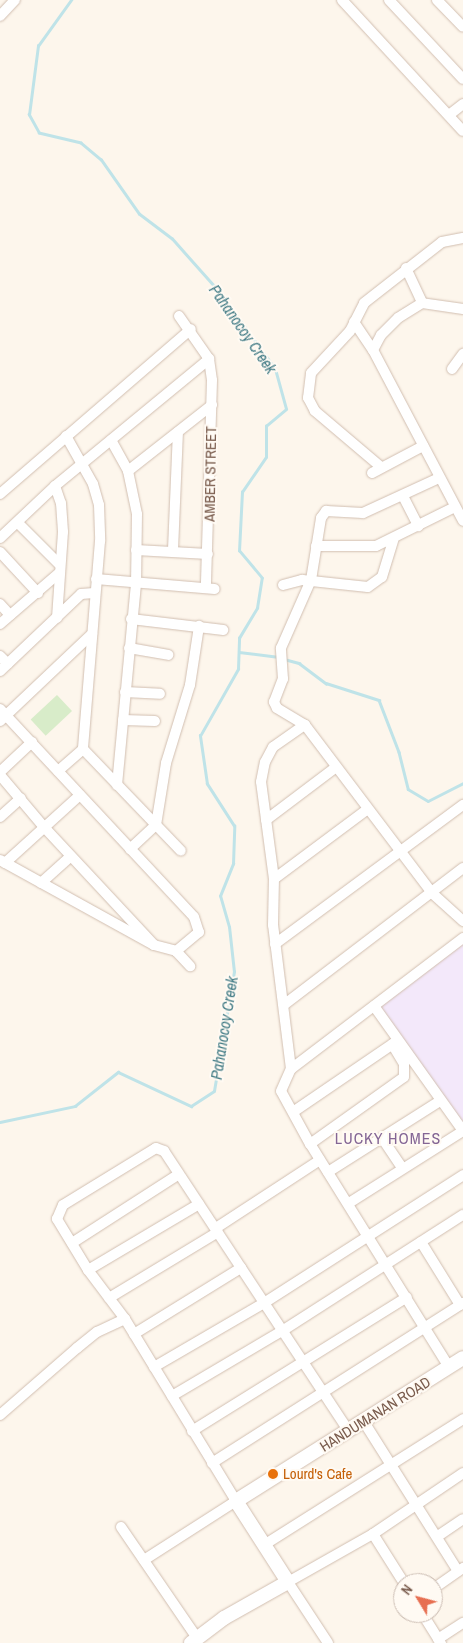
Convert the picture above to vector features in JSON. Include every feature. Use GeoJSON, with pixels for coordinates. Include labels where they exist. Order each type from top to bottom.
{"type":"FeatureCollection","features":[{"type":"Feature","properties":{"kind":"street"},"geometry":{"type":"LineString","coordinates":[[0,16],[15,0]]}},
{"type":"Feature","properties":{"kind":"street"},"geometry":{"type":"LineString","coordinates":[[344,1],[463,131]]}},
{"type":"Feature","properties":{"kind":"street"},"geometry":{"type":"LineString","coordinates":[[392,1],[463,79]]}},
{"type":"Feature","properties":{"kind":"street"},"geometry":{"type":"LineString","coordinates":[[440,1],[463,27]]}},
{"type":"Feature","properties":{"kind":"street"},"geometry":{"type":"LineString","coordinates":[[449,115],[463,104]]}},
{"type":"Feature","properties":{"kind":"street"},"geometry":{"type":"LineString","coordinates":[[381,467],[329,426],[308,398],[311,373],[350,331],[364,302],[442,242],[463,238]]}},
{"type":"Feature","properties":{"kind":"street"},"geometry":{"type":"LineString","coordinates":[[406,268],[422,303]]}},
{"type":"Feature","properties":{"kind":"street"},"geometry":{"type":"LineString","coordinates":[[373,350],[381,335],[398,318],[422,303],[463,309]]}},
{"type":"Feature","properties":{"kind":"street"},"geometry":{"type":"LineString","coordinates":[[0,538],[55,486],[209,359],[191,329],[179,316]]}},
{"type":"Feature","properties":{"kind":"street"},"geometry":{"type":"LineString","coordinates":[[316,546],[363,548],[393,540],[418,526],[460,513],[439,478],[373,350],[354,322]]}},
{"type":"Feature","properties":{"kind":"street"},"geometry":{"type":"LineString","coordinates":[[0,494],[191,329]]}},
{"type":"Feature","properties":{"kind":"street"},"geometry":{"type":"LineString","coordinates":[[452,369],[463,354]]}},
{"type":"Feature","properties":{"kind":"street","name":"AMBER STREET"},"geometry":{"type":"LineString","coordinates":[[136,584],[211,589],[208,554],[212,405],[209,359]]}},
{"type":"Feature","properties":{"kind":"street"},"geometry":{"type":"LineString","coordinates":[[128,471],[212,405]]}},
{"type":"Feature","properties":{"kind":"street"},"geometry":{"type":"LineString","coordinates":[[172,550],[178,432]]}},
{"type":"Feature","properties":{"kind":"street"},"geometry":{"type":"LineString","coordinates":[[58,771],[83,749],[94,593],[100,542],[99,505],[82,464],[66,436]]}},
{"type":"Feature","properties":{"kind":"street"},"geometry":{"type":"LineString","coordinates":[[111,440],[128,471],[138,514],[136,584],[131,619],[117,785]]}},
{"type":"Feature","properties":{"kind":"street"},"geometry":{"type":"LineString","coordinates":[[372,473],[423,446]]}},
{"type":"Feature","properties":{"kind":"street"},"geometry":{"type":"LineString","coordinates":[[439,478],[403,496],[364,512],[326,511],[321,518],[311,580],[281,648],[284,664],[283,679],[274,702],[277,708],[305,725],[432,893],[463,921]]}},
{"type":"Feature","properties":{"kind":"street"},"geometry":{"type":"LineString","coordinates":[[55,486],[62,514],[57,618]]}},
{"type":"Feature","properties":{"kind":"street"},"geometry":{"type":"LineString","coordinates":[[403,496],[418,526]]}},
{"type":"Feature","properties":{"kind":"street"},"geometry":{"type":"LineString","coordinates":[[18,523],[59,569]]}},
{"type":"Feature","properties":{"kind":"street"},"geometry":{"type":"LineString","coordinates":[[282,585],[290,581],[311,580],[368,587],[376,583],[389,561],[393,540]]}},
{"type":"Feature","properties":{"kind":"street"},"geometry":{"type":"LineString","coordinates":[[136,550],[172,550],[208,554]]}},
{"type":"Feature","properties":{"kind":"street"},"geometry":{"type":"LineString","coordinates":[[0,552],[38,593]]}},
{"type":"Feature","properties":{"kind":"street"},"geometry":{"type":"LineString","coordinates":[[0,624],[38,593],[59,569]]}},
{"type":"Feature","properties":{"kind":"street"},"geometry":{"type":"LineString","coordinates":[[96,579],[136,584]]}},
{"type":"Feature","properties":{"kind":"street"},"geometry":{"type":"LineString","coordinates":[[0,656],[4,668],[81,594],[94,593]]}},
{"type":"Feature","properties":{"kind":"street"},"geometry":{"type":"LineString","coordinates":[[0,604],[10,615]]}},
{"type":"Feature","properties":{"kind":"street"},"geometry":{"type":"LineString","coordinates":[[131,619],[223,630]]}},
{"type":"Feature","properties":{"kind":"street"},"geometry":{"type":"LineString","coordinates":[[130,849],[156,826],[166,763],[190,685],[199,626]]}},
{"type":"Feature","properties":{"kind":"street"},"geometry":{"type":"LineString","coordinates":[[92,634],[2,715],[32,742],[199,926],[199,932],[176,951]]}},
{"type":"Feature","properties":{"kind":"street"},"geometry":{"type":"LineString","coordinates":[[129,648],[168,655]]}},
{"type":"Feature","properties":{"kind":"street"},"geometry":{"type":"LineString","coordinates":[[125,692],[160,694]]}},
{"type":"Feature","properties":{"kind":"street"},"geometry":{"type":"LineString","coordinates":[[123,720],[155,722]]}},
{"type":"Feature","properties":{"kind":"street"},"geometry":{"type":"LineString","coordinates":[[305,725],[273,747],[265,762],[261,782],[274,879],[275,944],[285,1004],[291,1068],[281,1091],[310,1144],[387,1263],[449,1367]]}},
{"type":"Feature","properties":{"kind":"street"},"geometry":{"type":"LineString","coordinates":[[32,742],[0,773],[44,827],[154,945]]}},
{"type":"Feature","properties":{"kind":"street"},"geometry":{"type":"LineString","coordinates":[[83,749],[181,851]]}},
{"type":"Feature","properties":{"kind":"street"},"geometry":{"type":"LineString","coordinates":[[266,820],[336,766]]}},
{"type":"Feature","properties":{"kind":"street"},"geometry":{"type":"LineString","coordinates":[[80,795],[3,861],[154,945],[176,951],[190,966]]}},
{"type":"Feature","properties":{"kind":"street"},"geometry":{"type":"LineString","coordinates":[[0,817],[21,798]]}},
{"type":"Feature","properties":{"kind":"street"},"geometry":{"type":"LineString","coordinates":[[275,944],[402,853],[463,805]]}},
{"type":"Feature","properties":{"kind":"street"},"geometry":{"type":"LineString","coordinates":[[274,879],[368,809]]}},
{"type":"Feature","properties":{"kind":"street"},"geometry":{"type":"LineString","coordinates":[[41,883],[71,856]]}},
{"type":"Feature","properties":{"kind":"street"},"geometry":{"type":"LineString","coordinates":[[285,1004],[463,868]]}},
{"type":"Feature","properties":{"kind":"street"},"geometry":{"type":"LineString","coordinates":[[291,1068],[463,938]]}},
{"type":"Feature","properties":{"kind":"street"},"geometry":{"type":"LineString","coordinates":[[349,1203],[463,1131],[395,1042],[374,1006]]}},
{"type":"Feature","properties":{"kind":"street"},"geometry":{"type":"LineString","coordinates":[[293,1112],[395,1042]]}},
{"type":"Feature","properties":{"kind":"street"},"geometry":{"type":"LineString","coordinates":[[310,1144],[404,1077],[404,1064],[395,1042]]}},
{"type":"Feature","properties":{"kind":"street"},"geometry":{"type":"LineString","coordinates":[[328,1172],[440,1101]]}},
{"type":"Feature","properties":{"kind":"street"},"geometry":{"type":"LineString","coordinates":[[382,1138],[402,1168]]}},
{"type":"Feature","properties":{"kind":"street"},"geometry":{"type":"LineString","coordinates":[[328,1643],[212,1464],[124,1318],[88,1270],[57,1219],[63,1205],[156,1148],[164,1151],[348,1432]]}},
{"type":"Feature","properties":{"kind":"street"},"geometry":{"type":"LineString","coordinates":[[109,1298],[217,1230],[320,1160]]}},
{"type":"Feature","properties":{"kind":"street"},"geometry":{"type":"LineString","coordinates":[[72,1243],[179,1174]]}},
{"type":"Feature","properties":{"kind":"street"},"geometry":{"type":"LineString","coordinates":[[154,1367],[264,1303],[367,1234],[463,1175]]}},
{"type":"Feature","properties":{"kind":"street"},"geometry":{"type":"LineString","coordinates":[[88,1270],[199,1204]]}},
{"type":"Feature","properties":{"kind":"street"},"geometry":{"type":"LineString","coordinates":[[172,1396],[282,1331],[463,1215]]}},
{"type":"Feature","properties":{"kind":"street"},"geometry":{"type":"LineString","coordinates":[[212,1464],[462,1304],[421,1242]]}},
{"type":"Feature","properties":{"kind":"street"},"geometry":{"type":"LineString","coordinates":[[134,1334],[241,1268]]}},
{"type":"Feature","properties":{"kind":"street"},"geometry":{"type":"LineString","coordinates":[[192,1431],[304,1364],[407,1298]]}},
{"type":"Feature","properties":{"kind":"street"},"geometry":{"type":"LineString","coordinates":[[0,1415],[77,1348],[124,1318]]}},
{"type":"Feature","properties":{"kind":"street","name":"HANDUMANAN ROAD"},"geometry":{"type":"LineString","coordinates":[[236,1501],[463,1358]]}},
{"type":"Feature","properties":{"kind":"street"},"geometry":{"type":"LineString","coordinates":[[264,1545],[393,1466],[463,1419]]}},
{"type":"Feature","properties":{"kind":"street"},"geometry":{"type":"LineString","coordinates":[[364,1422],[461,1569],[443,1582]]}},
{"type":"Feature","properties":{"kind":"street"},"geometry":{"type":"LineString","coordinates":[[122,1527],[194,1641],[224,1618],[373,1534],[416,1503],[463,1473]]}},
{"type":"Feature","properties":{"kind":"street"},"geometry":{"type":"LineString","coordinates":[[144,1560],[236,1501]]}},
{"type":"Feature","properties":{"kind":"street"},"geometry":{"type":"LineString","coordinates":[[438,1536],[463,1520]]}},
{"type":"Feature","properties":{"kind":"street"},"geometry":{"type":"LineString","coordinates":[[373,1534],[398,1573]]}},
{"type":"Feature","properties":{"kind":"street"},"geometry":{"type":"LineString","coordinates":[[428,1623],[439,1641],[463,1623]]}},
{"type":"Feature","properties":{"kind":"shaded area"},"geometry":{"type":"Polygon","coordinates":[[[463,944],[463,1124],[379,1008],[463,944]]]}},
{"type":"Feature","properties":{"kind":"green space"},"geometry":{"type":"Polygon","coordinates":[[[57,695],[72,711],[46,736],[31,720],[57,695]]]}},
{"type":"Feature","properties":{"kind":"waterway","name":"Pahanocoy Creek"},"geometry":{"type":"LineString","coordinates":[[0,1122],[75,1106],[118,1072],[191,1106],[214,1091],[234,972],[229,927],[220,896],[233,864],[234,826],[207,784],[200,736],[238,669],[239,638],[257,608],[262,578],[239,551],[242,492],[266,457],[266,426],[286,409],[275,369],[220,293],[172,239],[139,214],[101,160],[81,143],[39,133],[29,115],[38,46],[71,0]]}},
{"type":"Feature","properties":{"kind":"waterway"},"geometry":{"type":"LineString","coordinates":[[239,652],[279,657]]}},
{"type":"Feature","properties":{"kind":"waterway"},"geometry":{"type":"LineString","coordinates":[[284,659],[299,663],[326,683],[379,700],[399,752],[408,789],[428,801],[463,783]]}},
{"type":"Feature","properties":{"kind":"place","name":"Lourd's Cafe"},"geometry":{"type":"Point","coordinates":[273,1474]}},
{"type":"Feature","properties":{"kind":"district","name":"LUCKY HOMES"},"geometry":{"type":"Point","coordinates":[388,1138]}}]}
